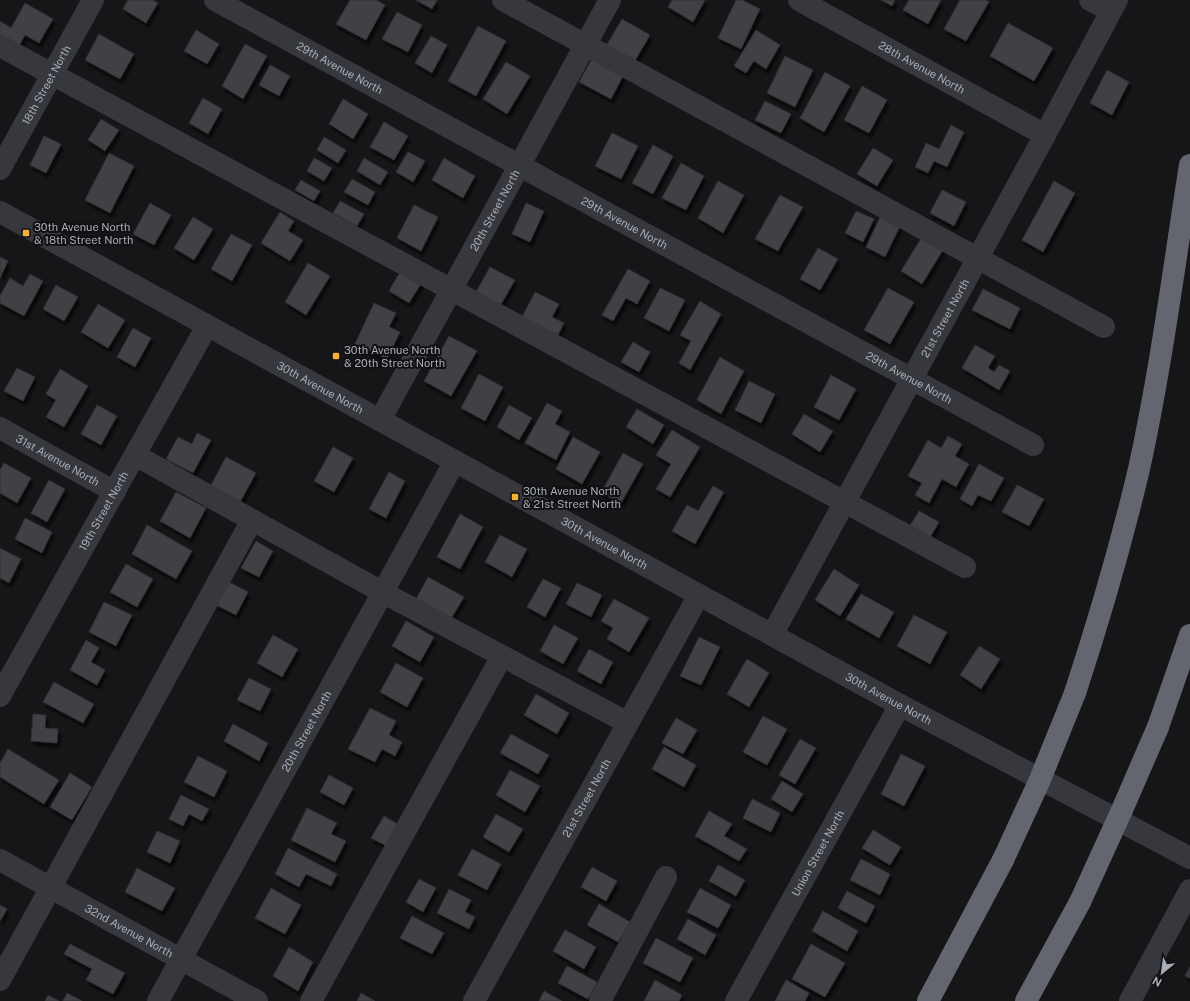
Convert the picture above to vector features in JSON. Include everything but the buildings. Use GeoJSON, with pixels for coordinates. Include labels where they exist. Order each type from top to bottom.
{"type":"FeatureCollection","features":[{"type":"Feature","properties":{"kind":"highway"},"geometry":{"type":"LineString","coordinates":[[928,1001],[1003,860],[1039,782],[1075,693],[1098,623],[1139,468],[1155,386],[1190,165]]}},
{"type":"Feature","properties":{"kind":"highway"},"geometry":{"type":"LineString","coordinates":[[1026,1001],[1080,902],[1122,810],[1158,727],[1190,635]]}},
{"type":"Feature","properties":{"kind":"street","name":"18th Street North"},"geometry":{"type":"LineString","coordinates":[[0,169],[93,0]]}},
{"type":"Feature","properties":{"kind":"street","name":"29th Avenue North"},"geometry":{"type":"LineString","coordinates":[[215,0],[911,380],[1033,445]]}},
{"type":"Feature","properties":{"kind":"street"},"geometry":{"type":"LineString","coordinates":[[503,0],[1104,327]]}},
{"type":"Feature","properties":{"kind":"street","name":"20th Street North"},"geometry":{"type":"LineString","coordinates":[[380,420],[610,0]]}},
{"type":"Feature","properties":{"kind":"street","name":"28th Avenue North"},"geometry":{"type":"LineString","coordinates":[[799,0],[1045,135]]}},
{"type":"Feature","properties":{"kind":"street"},"geometry":{"type":"LineString","coordinates":[[1090,0],[1114,6]]}},
{"type":"Feature","properties":{"kind":"street","name":"21st Street North"},"geometry":{"type":"LineString","coordinates":[[772,635],[1114,6]]}},
{"type":"Feature","properties":{"kind":"street"},"geometry":{"type":"LineString","coordinates":[[0,46],[965,568]]}},
{"type":"Feature","properties":{"kind":"street","name":"30th Avenue North"},"geometry":{"type":"LineString","coordinates":[[0,212],[900,705],[1190,858]]}},
{"type":"Feature","properties":{"kind":"street","name":"19th Street North"},"geometry":{"type":"LineString","coordinates":[[0,696],[207,326]]}},
{"type":"Feature","properties":{"kind":"street","name":"31st Avenue North"},"geometry":{"type":"LineString","coordinates":[[0,428],[115,492]]}},
{"type":"Feature","properties":{"kind":"street"},"geometry":{"type":"LineString","coordinates":[[135,455],[382,592],[628,723]]}},
{"type":"Feature","properties":{"kind":"street","name":"20th Street North"},"geometry":{"type":"LineString","coordinates":[[158,1001],[455,461]]}},
{"type":"Feature","properties":{"kind":"street"},"geometry":{"type":"LineString","coordinates":[[0,980],[252,520]]}},
{"type":"Feature","properties":{"kind":"street","name":"21st Street North"},"geometry":{"type":"LineString","coordinates":[[474,1001],[699,595]]}},
{"type":"Feature","properties":{"kind":"street"},"geometry":{"type":"LineString","coordinates":[[311,1001],[502,656]]}},
{"type":"Feature","properties":{"kind":"street","name":"Union Street North"},"geometry":{"type":"LineString","coordinates":[[736,1001],[900,705]]}},
{"type":"Feature","properties":{"kind":"street","name":"32nd Avenue North"},"geometry":{"type":"LineString","coordinates":[[0,860],[257,1001]]}},
{"type":"Feature","properties":{"kind":"street"},"geometry":{"type":"LineString","coordinates":[[600,1001],[666,877]]}},
{"type":"Feature","properties":{"kind":"street"},"geometry":{"type":"LineString","coordinates":[[1130,1001],[1190,890]]}},
{"type":"Feature","properties":{"kind":"place","name":"30th Avenue North & 18th Street North"},"geometry":{"type":"Point","coordinates":[26,233]}},
{"type":"Feature","properties":{"kind":"place","name":"30th Avenue North & 20th Street North"},"geometry":{"type":"Point","coordinates":[336,356]}},
{"type":"Feature","properties":{"kind":"place","name":"30th Avenue North & 21st Street North"},"geometry":{"type":"Point","coordinates":[515,497]}}]}
